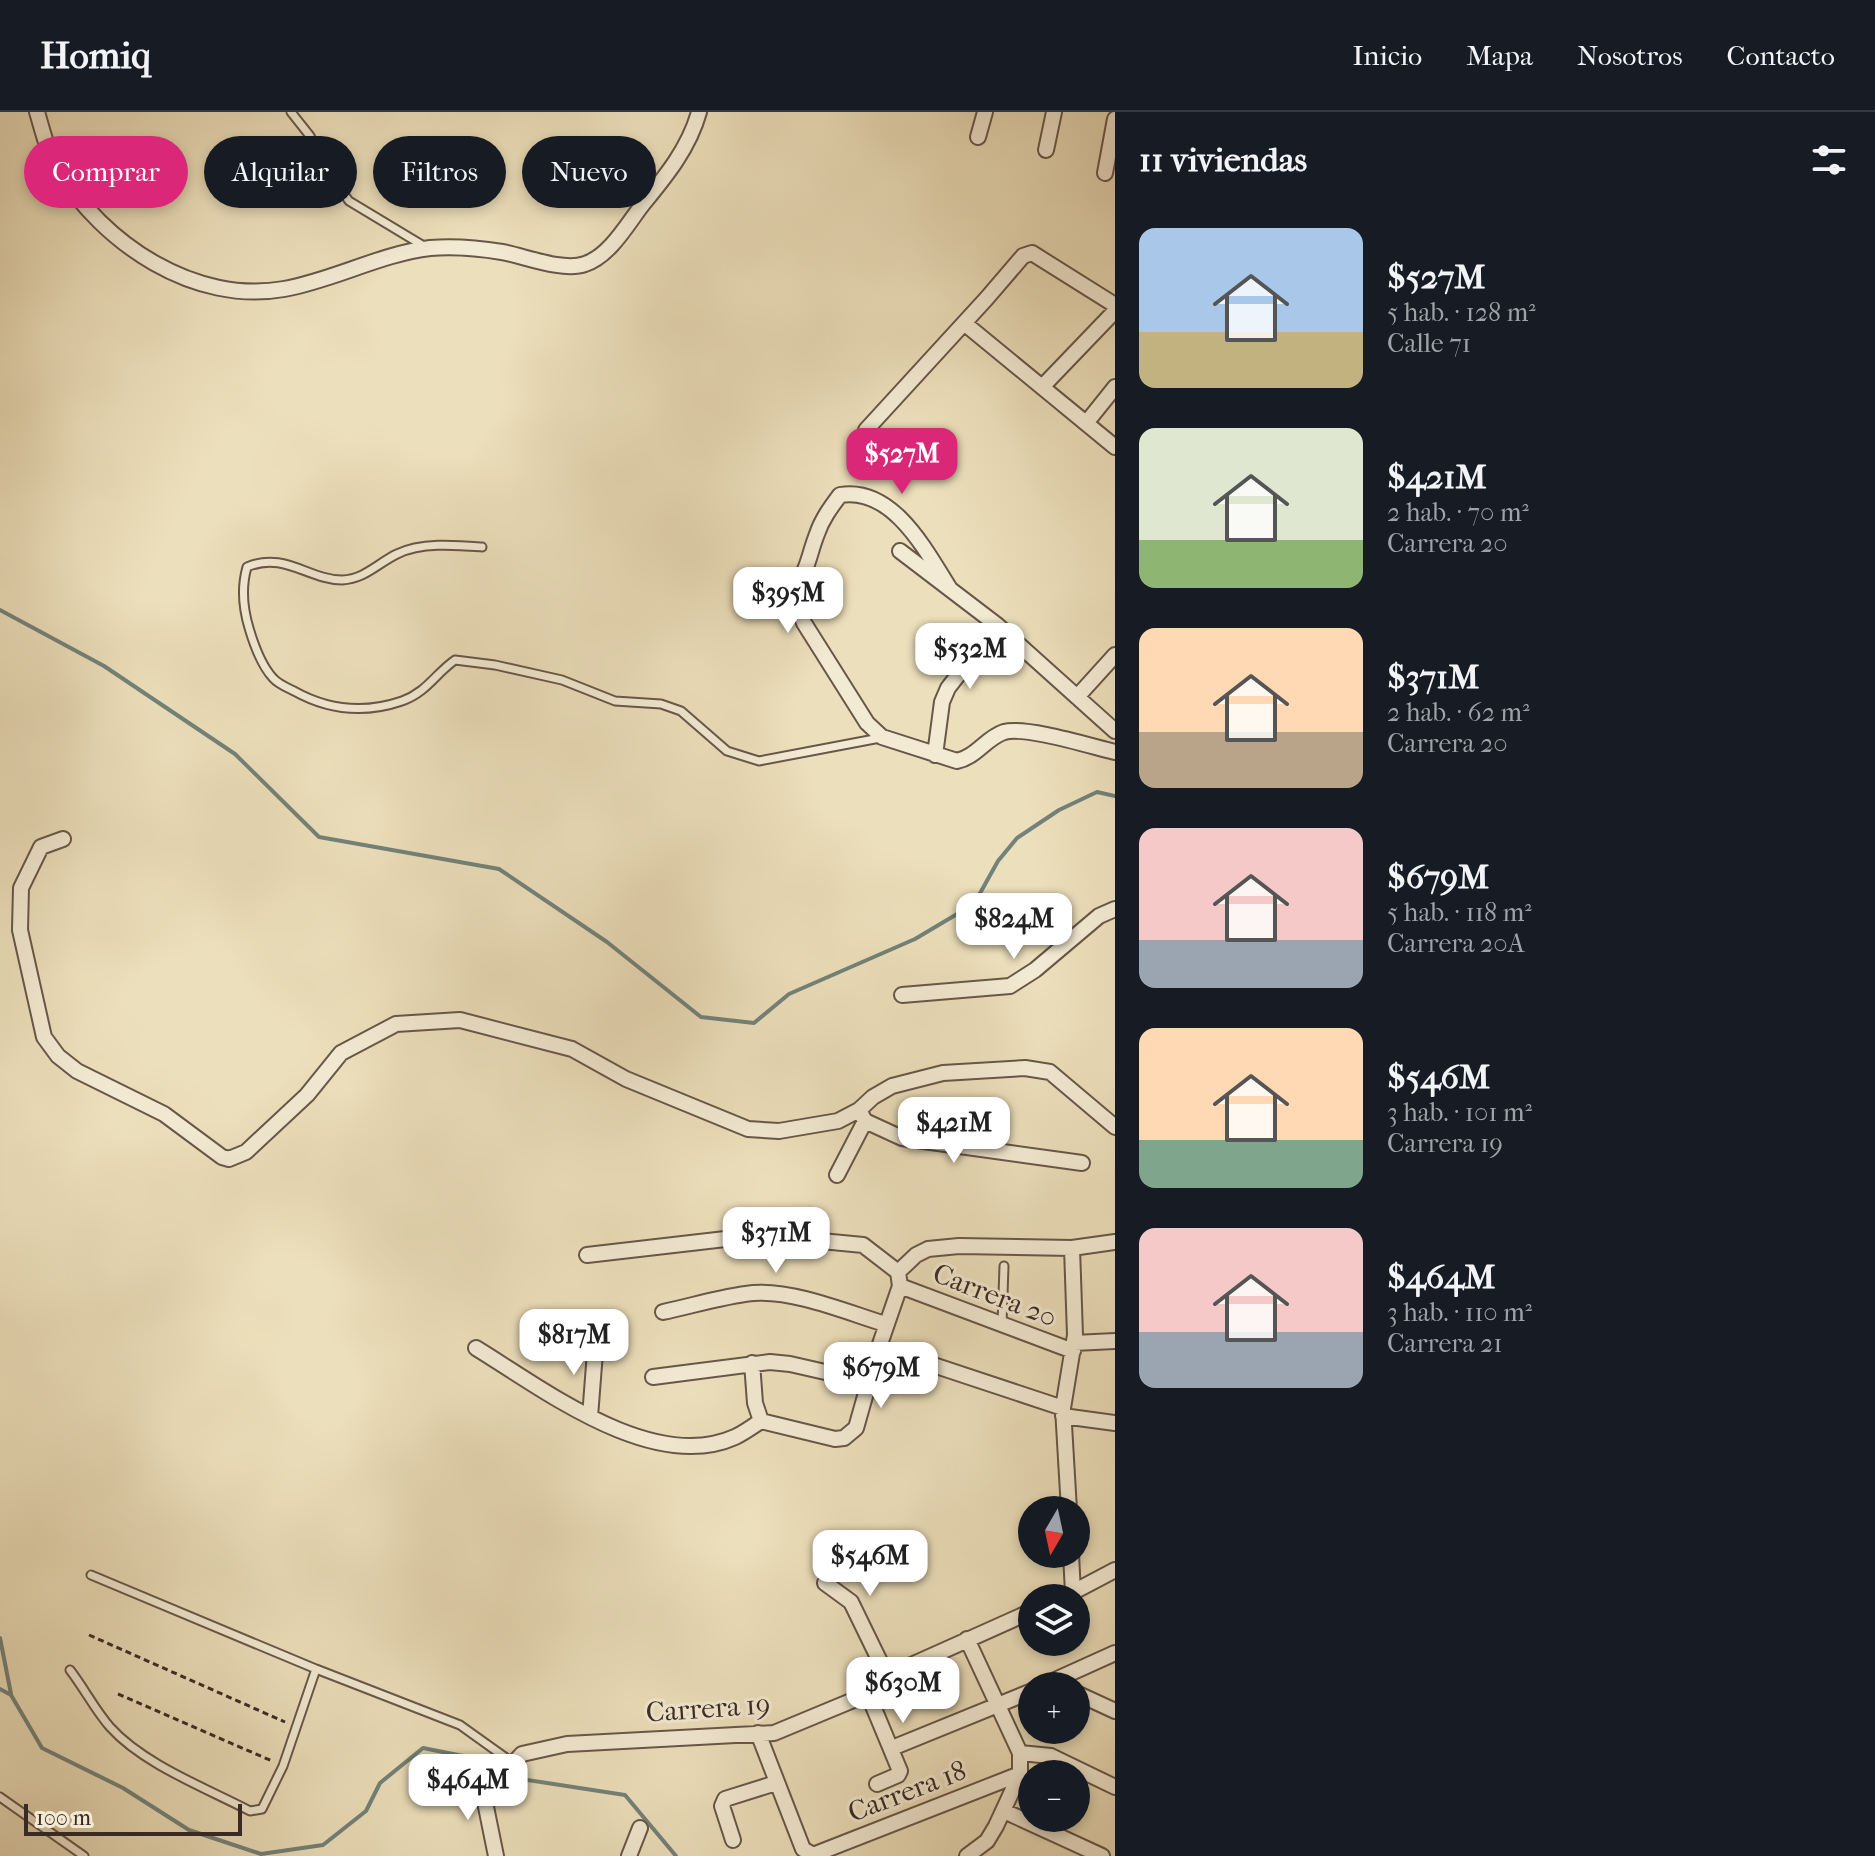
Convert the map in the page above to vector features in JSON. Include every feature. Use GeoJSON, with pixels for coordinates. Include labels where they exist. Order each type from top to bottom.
{"type":"FeatureCollection","features":[{"type":"Feature","properties":{"kind":"street"},"geometry":{"type":"LineString","coordinates":[[37,112],[46,146],[58,169],[82,202],[112,233],[148,260],[209,287],[238,293],[284,289],[428,248],[461,247],[505,253],[536,262],[585,265],[606,250],[674,165],[695,128],[699,112]]}},
{"type":"Feature","properties":{"kind":"street"},"geometry":{"type":"LineString","coordinates":[[978,137],[985,112]]}},
{"type":"Feature","properties":{"kind":"street"},"geometry":{"type":"LineString","coordinates":[[1046,150],[1054,112]]}},
{"type":"Feature","properties":{"kind":"street"},"geometry":{"type":"LineString","coordinates":[[1105,173],[1115,119]]}},
{"type":"Feature","properties":{"kind":"street"},"geometry":{"type":"LineString","coordinates":[[866,430],[1023,256],[1032,253],[1115,305]]}},
{"type":"Feature","properties":{"kind":"street"},"geometry":{"type":"LineString","coordinates":[[1043,386],[1115,311]]}},
{"type":"Feature","properties":{"kind":"street"},"geometry":{"type":"LineString","coordinates":[[964,323],[1115,447]]}},
{"type":"Feature","properties":{"kind":"street"},"geometry":{"type":"LineString","coordinates":[[1087,422],[1115,387]]}},
{"type":"Feature","properties":{"kind":"street"},"geometry":{"type":"LineString","coordinates":[[950,589],[908,527],[879,501],[856,492],[840,495],[828,511],[817,532],[808,568],[795,587],[797,605],[804,623],[858,710],[882,737],[957,761],[967,759],[1003,732],[1020,731],[1115,752]]}},
{"type":"Feature","properties":{"kind":"street"},"geometry":{"type":"LineString","coordinates":[[900,551],[997,625],[1115,731]]}},
{"type":"Feature","properties":{"kind":"street"},"geometry":{"type":"LineString","coordinates":[[935,755],[942,702],[948,688],[997,625]]}},
{"type":"Feature","properties":{"kind":"street"},"geometry":{"type":"LineString","coordinates":[[1077,697],[1115,655]]}},
{"type":"Feature","properties":{"kind":"street"},"geometry":{"type":"LineString","coordinates":[[63,839],[41,847],[21,888],[20,930],[44,1037],[58,1056],[77,1071],[164,1114],[222,1157],[229,1159],[246,1152],[307,1095],[341,1053],[396,1024],[460,1020],[572,1049],[626,1079],[748,1129],[779,1131],[862,1116],[902,1138],[1082,1163]]}},
{"type":"Feature","properties":{"kind":"street"},"geometry":{"type":"LineString","coordinates":[[902,995],[1010,986],[1035,970],[1099,916],[1115,909]]}},
{"type":"Feature","properties":{"kind":"street"},"geometry":{"type":"LineString","coordinates":[[837,1175],[873,1097],[892,1086],[943,1073],[1025,1068],[1050,1072],[1115,1127]]}},
{"type":"Feature","properties":{"kind":"street","name":"Carrera 20"},"geometry":{"type":"LineString","coordinates":[[587,1255],[760,1235],[863,1245],[899,1279],[1002,1325],[1073,1347]]}},
{"type":"Feature","properties":{"kind":"street","name":"Carrera 20"},"geometry":{"type":"LineString","coordinates":[[899,1279],[916,1255],[928,1249],[959,1246],[1072,1248],[1115,1242]]}},
{"type":"Feature","properties":{"kind":"street"},"geometry":{"type":"LineString","coordinates":[[1068,1496],[1063,1412],[1073,1347],[1072,1248]]}},
{"type":"Feature","properties":{"kind":"street"},"geometry":{"type":"LineString","coordinates":[[476,1348],[590,1417],[613,1429],[649,1441],[679,1446],[715,1443],[735,1437],[761,1421],[835,1439],[844,1438],[856,1428],[899,1279]]}},
{"type":"Feature","properties":{"kind":"street"},"geometry":{"type":"LineString","coordinates":[[663,1312],[753,1293],[770,1293],[885,1324]]}},
{"type":"Feature","properties":{"kind":"street"},"geometry":{"type":"LineString","coordinates":[[590,1417],[596,1339]]}},
{"type":"Feature","properties":{"kind":"street"},"geometry":{"type":"LineString","coordinates":[[1073,1347],[1115,1341]]}},
{"type":"Feature","properties":{"kind":"street"},"geometry":{"type":"LineString","coordinates":[[879,1347],[1063,1412],[1115,1423]]}},
{"type":"Feature","properties":{"kind":"street"},"geometry":{"type":"LineString","coordinates":[[653,1377],[752,1363],[790,1364],[869,1382]]}},
{"type":"Feature","properties":{"kind":"street"},"geometry":{"type":"LineString","coordinates":[[752,1363],[755,1403],[761,1421]]}},
{"type":"Feature","properties":{"kind":"street"},"geometry":{"type":"LineString","coordinates":[[1090,1584],[1115,1570]]}},
{"type":"Feature","properties":{"kind":"street"},"geometry":{"type":"LineString","coordinates":[[825,1583],[851,1602],[887,1676]]}},
{"type":"Feature","properties":{"kind":"street","name":"Carrera 19"},"geometry":{"type":"LineString","coordinates":[[512,1764],[522,1754],[567,1744],[774,1733],[868,1694],[887,1676],[1018,1617]]}},
{"type":"Feature","properties":{"kind":"street"},"geometry":{"type":"LineString","coordinates":[[967,1639],[1020,1753],[1020,1760]]}},
{"type":"Feature","properties":{"kind":"street"},"geometry":{"type":"LineString","coordinates":[[1077,1672],[1115,1654]]}},
{"type":"Feature","properties":{"kind":"street"},"geometry":{"type":"LineString","coordinates":[[868,1694],[900,1774],[877,1784]]}},
{"type":"Feature","properties":{"kind":"street"},"geometry":{"type":"LineString","coordinates":[[892,1748],[1018,1697]]}},
{"type":"Feature","properties":{"kind":"street"},"geometry":{"type":"LineString","coordinates":[[1090,1699],[1115,1711]]}},
{"type":"Feature","properties":{"kind":"street"},"geometry":{"type":"LineString","coordinates":[[758,1733],[803,1849],[813,1855]]}},
{"type":"Feature","properties":{"kind":"street"},"geometry":{"type":"LineString","coordinates":[[1020,1753],[1051,1756],[1115,1787]]}},
{"type":"Feature","properties":{"kind":"street"},"geometry":{"type":"LineString","coordinates":[[496,1856],[485,1802],[489,1790],[512,1764]]}},
{"type":"Feature","properties":{"kind":"street","name":"Carrera 18"},"geometry":{"type":"LineString","coordinates":[[813,1855],[1018,1775]]}},
{"type":"Feature","properties":{"kind":"street"},"geometry":{"type":"LineString","coordinates":[[967,1856],[987,1841],[1018,1779]]}},
{"type":"Feature","properties":{"kind":"street"},"geometry":{"type":"LineString","coordinates":[[733,1840],[722,1806],[725,1799],[776,1783]]}},
{"type":"Feature","properties":{"kind":"street"},"geometry":{"type":"LineString","coordinates":[[1004,1811],[1102,1856]]}},
{"type":"Feature","properties":{"kind":"street"},"geometry":{"type":"LineString","coordinates":[[629,1856],[640,1828]]}},
{"type":"Feature","properties":{"kind":"lane"},"geometry":{"type":"LineString","coordinates":[[291,112],[310,136],[329,174],[349,201],[428,248]]}},
{"type":"Feature","properties":{"kind":"lane"},"geometry":{"type":"LineString","coordinates":[[482,547],[444,546],[399,552],[370,572],[339,580],[280,563],[258,563],[247,567],[243,581],[244,607],[260,658],[274,679],[320,705],[363,709],[400,701],[424,690],[455,660],[495,665],[562,680],[615,701],[661,704],[681,711],[727,751],[759,761],[882,737]]}},
{"type":"Feature","properties":{"kind":"lane"},"geometry":{"type":"LineString","coordinates":[[1002,1325],[1004,1266]]}},
{"type":"Feature","properties":{"kind":"lane"},"geometry":{"type":"LineString","coordinates":[[91,1575],[460,1725],[512,1764]]}},
{"type":"Feature","properties":{"kind":"lane"},"geometry":{"type":"LineString","coordinates":[[70,1670],[111,1727],[128,1742],[148,1757],[250,1811],[262,1809],[283,1766],[316,1669]]}},
{"type":"Feature","properties":{"kind":"lane"},"geometry":{"type":"LineString","coordinates":[[0,1797],[84,1856]]}},
{"type":"Feature","properties":{"kind":"path"},"geometry":{"type":"LineString","coordinates":[[89,1635],[296,1727]]}},
{"type":"Feature","properties":{"kind":"path"},"geometry":{"type":"LineString","coordinates":[[118,1694],[283,1766]]}},
{"type":"Feature","properties":{"kind":"waterway"},"geometry":{"type":"LineString","coordinates":[[0,610],[104,666],[235,754],[319,837],[499,869],[607,942],[701,1017],[754,1023],[789,994],[915,939],[974,904],[998,861],[1017,838],[1059,810],[1097,792],[1115,796]]}},
{"type":"Feature","properties":{"kind":"waterway"},"geometry":{"type":"LineString","coordinates":[[0,1638],[11,1694]]}},
{"type":"Feature","properties":{"kind":"waterway"},"geometry":{"type":"LineString","coordinates":[[0,1689],[11,1695],[42,1748],[123,1788],[189,1830],[261,1854],[323,1845],[366,1811],[380,1783],[423,1748],[468,1757],[500,1773]]}},
{"type":"Feature","properties":{"kind":"waterway"},"geometry":{"type":"LineString","coordinates":[[508,1777],[625,1795],[676,1856]]}}]}
